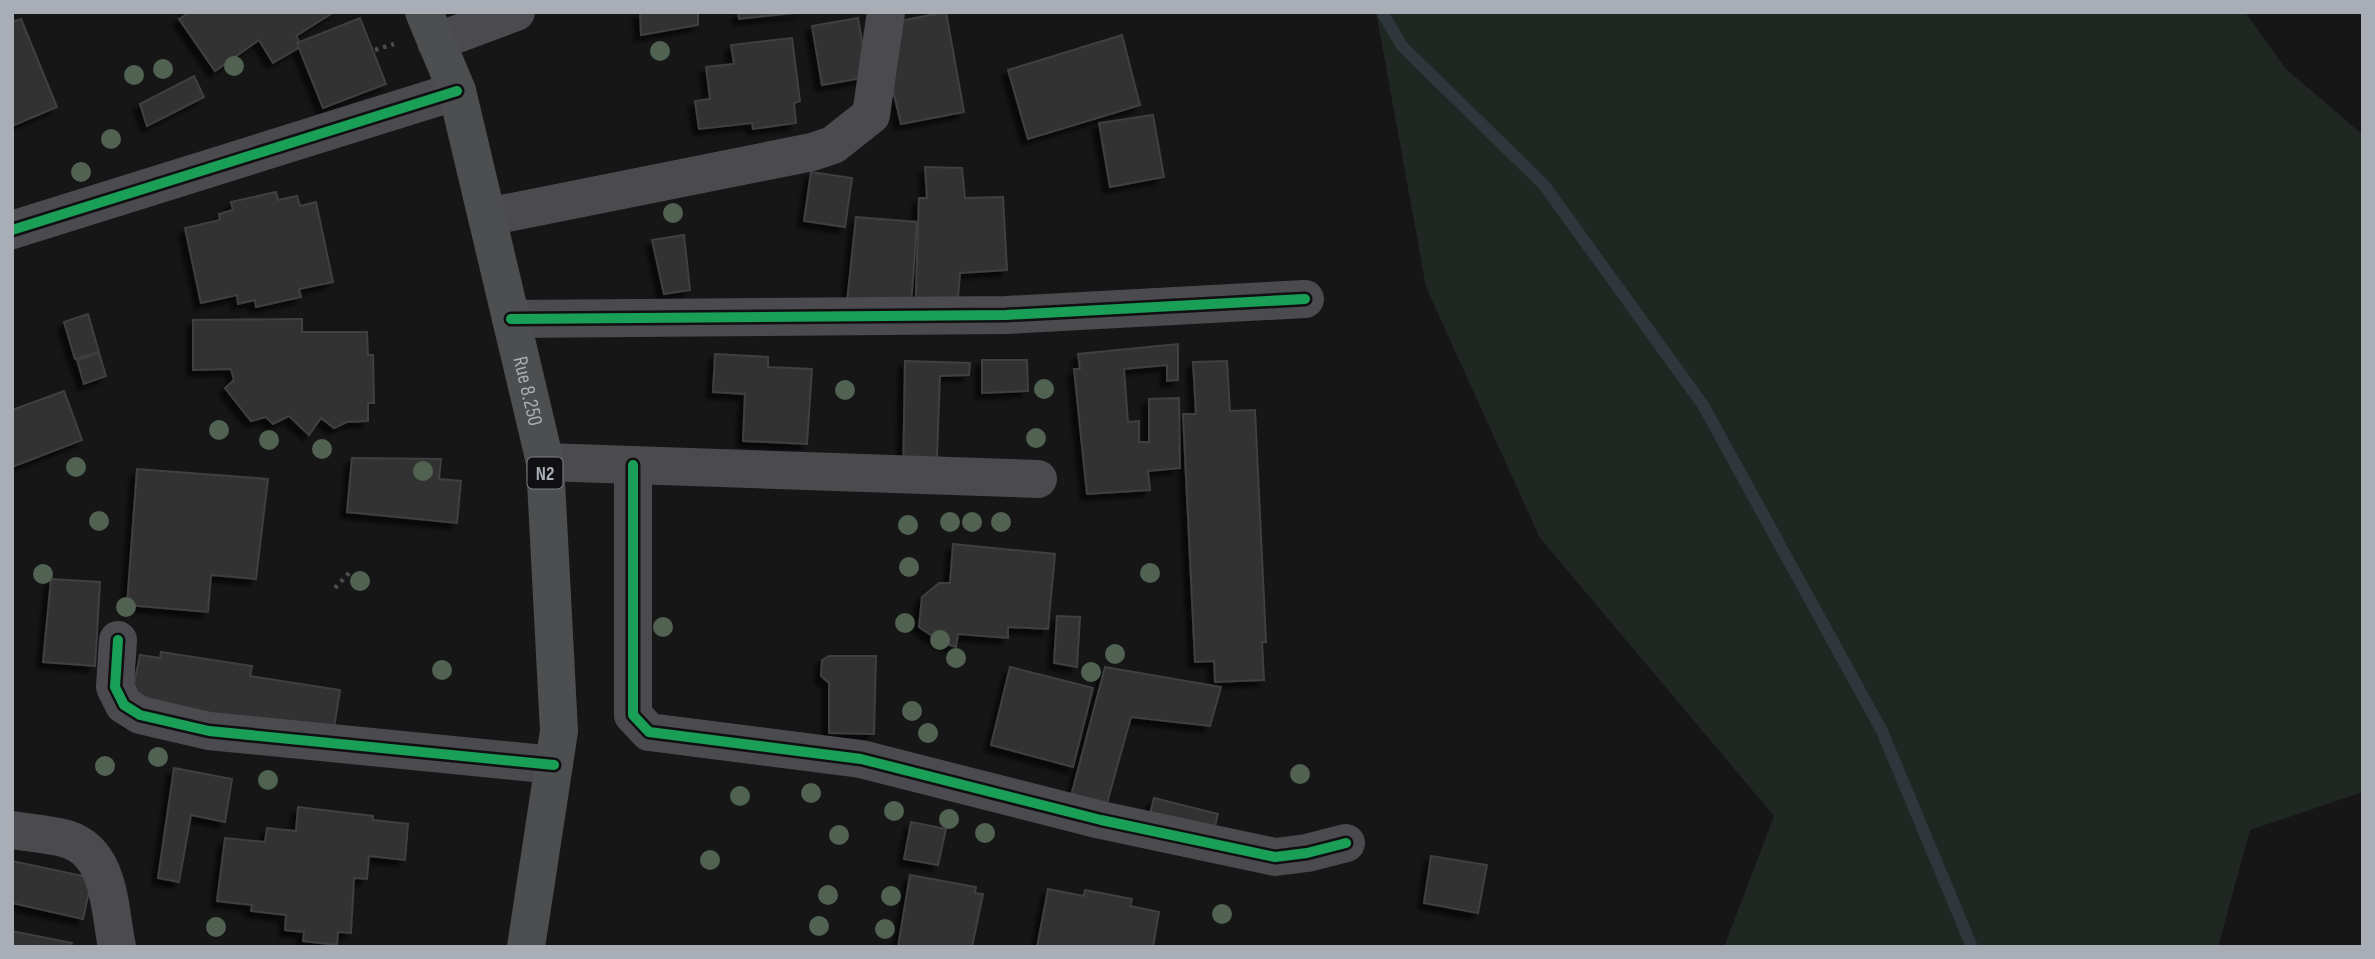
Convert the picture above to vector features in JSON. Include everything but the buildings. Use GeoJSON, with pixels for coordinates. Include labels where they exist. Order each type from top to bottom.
{"type":"FeatureCollection","features":[{"type":"Feature","properties":{"kind":"highway","name":"Rue 8.250"},"geometry":{"type":"LineString","coordinates":[[420,32],[457,90],[545,462],[559,731],[526,947]]}},
{"type":"Feature","properties":{"kind":"street"},"geometry":{"type":"LineString","coordinates":[[420,32],[516,12]]}},
{"type":"Feature","properties":{"kind":"street"},"geometry":{"type":"LineString","coordinates":[[487,217],[812,152],[834,145],[872,115],[886,12]]}},
{"type":"Feature","properties":{"kind":"street"},"geometry":{"type":"LineString","coordinates":[[12,230],[457,90]]}},
{"type":"Feature","properties":{"kind":"street"},"geometry":{"type":"LineString","coordinates":[[511,319],[1006,316],[1305,299]]}},
{"type":"Feature","properties":{"kind":"street"},"geometry":{"type":"LineString","coordinates":[[545,462],[1038,479]]}},
{"type":"Feature","properties":{"kind":"street"},"geometry":{"type":"LineString","coordinates":[[633,465],[633,715],[649,732],[861,759],[1101,820],[1275,857],[1307,853],[1346,843]]}},
{"type":"Feature","properties":{"kind":"street"},"geometry":{"type":"LineString","coordinates":[[118,640],[115,687],[124,705],[140,715],[209,731],[554,765]]}},
{"type":"Feature","properties":{"kind":"street"},"geometry":{"type":"LineString","coordinates":[[12,830],[67,839],[89,850],[102,867],[117,947]]}},
{"type":"Feature","properties":{"kind":"path"},"geometry":{"type":"LineString","coordinates":[[375,50],[420,32]]}},
{"type":"Feature","properties":{"kind":"path"},"geometry":{"type":"LineString","coordinates":[[335,588],[349,573]]}},
{"type":"Feature","properties":{"kind":"shaded area"},"geometry":{"type":"Polygon","coordinates":[[[1376,12],[2245,12],[2286,69],[2363,135],[2363,792],[2250,830],[2218,947],[1724,947],[1774,816],[1540,538],[1426,287],[1376,12]]]}},
{"type":"Feature","properties":{"kind":"waterway"},"geometry":{"type":"LineString","coordinates":[[1382,12],[1402,46],[1544,185],[1703,405],[1882,731],[1972,947]]}},
{"type":"Feature","properties":{"kind":"cycle path"},"geometry":{"type":"LineString","coordinates":[[12,230],[457,91]]}},
{"type":"Feature","properties":{"kind":"cycle path"},"geometry":{"type":"LineString","coordinates":[[511,319],[1006,315],[1305,299]]}},
{"type":"Feature","properties":{"kind":"cycle path"},"geometry":{"type":"LineString","coordinates":[[633,465],[633,715],[649,732],[861,759],[1101,820],[1275,857],[1307,853],[1346,843]]}},
{"type":"Feature","properties":{"kind":"cycle path"},"geometry":{"type":"LineString","coordinates":[[118,640],[115,687],[124,705],[140,715],[209,731],[554,765]]}}]}
